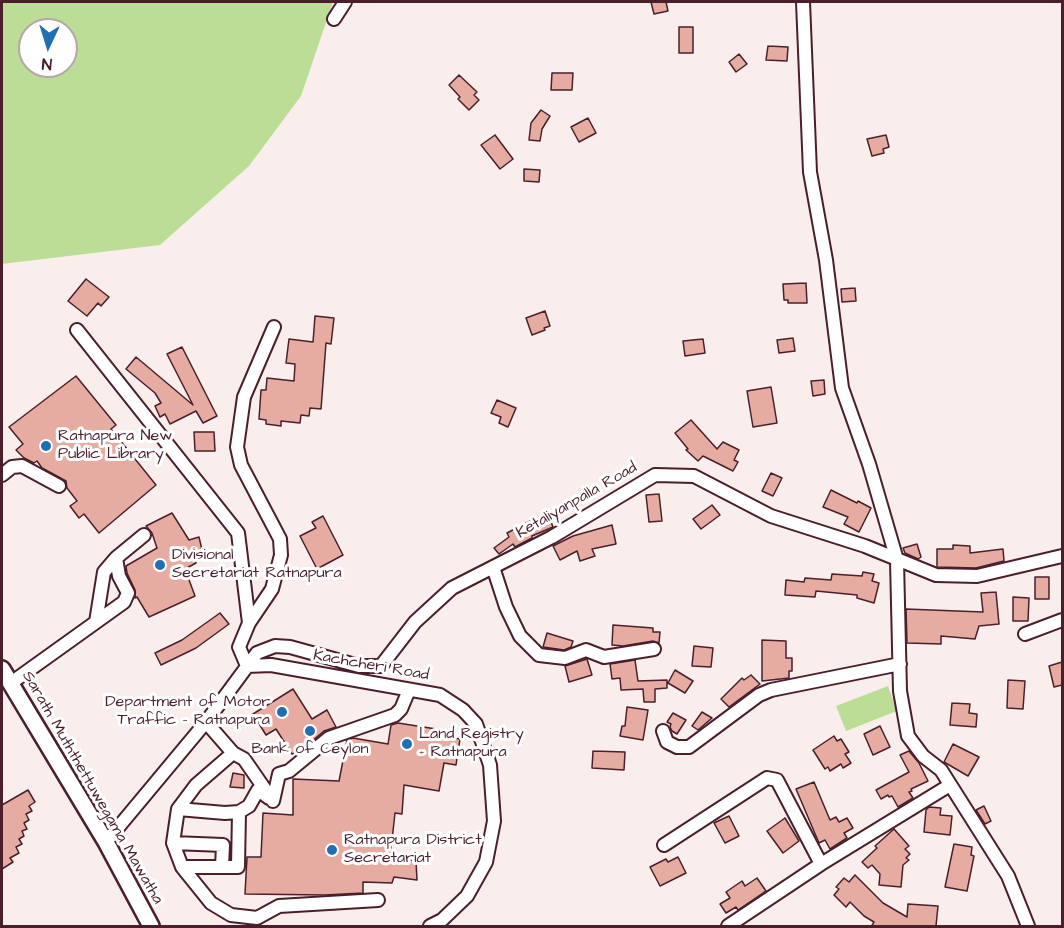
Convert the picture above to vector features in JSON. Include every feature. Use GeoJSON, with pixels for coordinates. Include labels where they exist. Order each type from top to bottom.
{"type":"FeatureCollection","features":[{"type":"Feature","properties":{"kind":"main road","name":"Sarath Muththettuwegama Mawatha"},"geometry":{"type":"LineString","coordinates":[[2,669],[106,842],[151,927]]}},
{"type":"Feature","properties":{"kind":"street"},"geometry":{"type":"LineString","coordinates":[[334,19],[345,2]]}},
{"type":"Feature","properties":{"kind":"street"},"geometry":{"type":"LineString","coordinates":[[803,2],[810,172],[826,260],[842,388],[869,464],[897,560],[900,691],[908,736],[923,756],[941,770],[1008,876],[1028,927]]}},
{"type":"Feature","properties":{"kind":"street"},"geometry":{"type":"LineString","coordinates":[[106,842],[206,722],[248,666],[239,647],[249,622],[272,589],[281,555],[280,539],[241,465],[237,447],[244,397],[274,327]]}},
{"type":"Feature","properties":{"kind":"street"},"geometry":{"type":"LineString","coordinates":[[77,330],[238,533],[249,622]]}},
{"type":"Feature","properties":{"kind":"street"},"geometry":{"type":"LineString","coordinates":[[2,475],[12,467],[22,466],[59,486]]}},
{"type":"Feature","properties":{"kind":"street","name":"Ketaliyanpalla Road"},"geometry":{"type":"LineString","coordinates":[[248,666],[257,653],[275,646],[290,647],[359,666],[381,666],[415,622],[452,588],[552,537],[655,475],[694,476],[771,516],[865,546],[936,575],[977,576],[1062,556]]}},
{"type":"Feature","properties":{"kind":"street"},"geometry":{"type":"LineString","coordinates":[[96,622],[104,572],[116,558],[144,535]]}},
{"type":"Feature","properties":{"kind":"street"},"geometry":{"type":"LineString","coordinates":[[11,683],[124,602],[128,593],[119,576],[116,558]]}},
{"type":"Feature","properties":{"kind":"street"},"geometry":{"type":"LineString","coordinates":[[493,567],[506,607],[520,636],[539,655],[565,658],[586,650],[604,657],[654,649]]}},
{"type":"Feature","properties":{"kind":"street"},"geometry":{"type":"LineString","coordinates":[[1025,634],[1062,620]]}},
{"type":"Feature","properties":{"kind":"street","name":"Kachcheri Road"},"geometry":{"type":"LineString","coordinates":[[248,666],[271,664],[440,694],[464,710],[476,724],[490,765],[494,821],[486,862],[466,896],[442,920],[430,927]]}},
{"type":"Feature","properties":{"kind":"street"},"geometry":{"type":"LineString","coordinates":[[663,731],[668,742],[677,747],[689,747],[759,695],[771,690],[900,664]]}},
{"type":"Feature","properties":{"kind":"street"},"geometry":{"type":"LineString","coordinates":[[273,801],[279,774],[289,771],[329,738],[395,716],[401,709],[409,690]]}},
{"type":"Feature","properties":{"kind":"street"},"geometry":{"type":"LineString","coordinates":[[206,722],[233,753],[244,759],[273,801]]}},
{"type":"Feature","properties":{"kind":"street"},"geometry":{"type":"LineString","coordinates":[[233,753],[196,784],[178,809],[173,843],[182,867],[211,903],[231,915],[257,918],[279,906],[378,900]]}},
{"type":"Feature","properties":{"kind":"street"},"geometry":{"type":"LineString","coordinates":[[664,845],[767,778],[777,780],[821,864]]}},
{"type":"Feature","properties":{"kind":"street"},"geometry":{"type":"LineString","coordinates":[[728,927],[821,864],[950,785]]}},
{"type":"Feature","properties":{"kind":"street"},"geometry":{"type":"LineString","coordinates":[[178,809],[239,812],[249,806],[258,790],[273,801]]}},
{"type":"Feature","properties":{"kind":"street"},"geometry":{"type":"LineString","coordinates":[[182,867],[238,867],[239,812]]}},
{"type":"Feature","properties":{"kind":"street"},"geometry":{"type":"LineString","coordinates":[[173,843],[223,845],[222,867]]}},
{"type":"Feature","properties":{"kind":"green space"},"geometry":{"type":"Polygon","coordinates":[[[2,2],[333,2],[301,96],[249,166],[160,245],[2,264],[2,2]]]}},
{"type":"Feature","properties":{"kind":"green space"},"geometry":{"type":"Polygon","coordinates":[[[888,686],[897,711],[846,731],[836,706],[888,686]]]}},
{"type":"Feature","properties":{"kind":"building"},"geometry":{"type":"Polygon","coordinates":[[[651,2],[666,2],[668,11],[654,14],[651,2]]]}},
{"type":"Feature","properties":{"kind":"building"},"geometry":{"type":"Polygon","coordinates":[[[679,27],[693,27],[693,53],[679,53],[679,27]]]}},
{"type":"Feature","properties":{"kind":"building"},"geometry":{"type":"Polygon","coordinates":[[[768,46],[788,47],[787,61],[766,60],[768,46]]]}},
{"type":"Feature","properties":{"kind":"building"},"geometry":{"type":"Polygon","coordinates":[[[739,54],[747,64],[736,72],[729,62],[739,54]]]}},
{"type":"Feature","properties":{"kind":"building"},"geometry":{"type":"Polygon","coordinates":[[[552,73],[573,73],[572,90],[551,90],[552,73]]]}},
{"type":"Feature","properties":{"kind":"building"},"geometry":{"type":"Polygon","coordinates":[[[459,75],[477,92],[474,95],[479,100],[469,110],[449,85],[459,75]]]}},
{"type":"Feature","properties":{"kind":"building"},"geometry":{"type":"Polygon","coordinates":[[[541,110],[550,116],[542,129],[540,141],[529,140],[531,123],[541,110]]]}},
{"type":"Feature","properties":{"kind":"building"},"geometry":{"type":"Polygon","coordinates":[[[588,118],[596,133],[579,142],[571,127],[588,118]]]}},
{"type":"Feature","properties":{"kind":"building"},"geometry":{"type":"Polygon","coordinates":[[[495,135],[513,159],[500,169],[481,145],[495,135]]]}},
{"type":"Feature","properties":{"kind":"building"},"geometry":{"type":"Polygon","coordinates":[[[886,135],[889,147],[883,149],[884,153],[872,156],[867,139],[886,135]]]}},
{"type":"Feature","properties":{"kind":"building"},"geometry":{"type":"Polygon","coordinates":[[[524,169],[540,170],[539,182],[524,181],[524,169]]]}},
{"type":"Feature","properties":{"kind":"building"},"geometry":{"type":"Polygon","coordinates":[[[86,279],[109,297],[101,306],[98,303],[87,316],[68,301],[86,279]]]}},
{"type":"Feature","properties":{"kind":"building"},"geometry":{"type":"Polygon","coordinates":[[[806,283],[807,303],[788,303],[788,300],[784,300],[783,284],[806,283]]]}},
{"type":"Feature","properties":{"kind":"building"},"geometry":{"type":"Polygon","coordinates":[[[855,288],[856,301],[842,302],[841,289],[855,288]]]}},
{"type":"Feature","properties":{"kind":"building"},"geometry":{"type":"Polygon","coordinates":[[[545,311],[550,326],[532,335],[526,318],[545,311]]]}},
{"type":"Feature","properties":{"kind":"building"},"geometry":{"type":"Polygon","coordinates":[[[315,316],[334,318],[331,344],[326,343],[321,409],[310,408],[309,416],[301,415],[300,423],[281,421],[281,426],[266,424],[266,420],[259,419],[261,390],[266,390],[267,378],[294,381],[295,364],[286,363],[289,339],[313,342],[315,316]]]}},
{"type":"Feature","properties":{"kind":"building"},"geometry":{"type":"Polygon","coordinates":[[[793,338],[795,351],[779,353],[777,340],[793,338]]]}},
{"type":"Feature","properties":{"kind":"building"},"geometry":{"type":"Polygon","coordinates":[[[703,339],[705,353],[685,356],[683,341],[703,339]]]}},
{"type":"Feature","properties":{"kind":"building"},"geometry":{"type":"Polygon","coordinates":[[[182,347],[217,416],[203,423],[196,411],[170,424],[165,414],[160,417],[155,406],[161,403],[155,393],[126,369],[136,357],[193,405],[167,354],[182,347]]]}},
{"type":"Feature","properties":{"kind":"building"},"geometry":{"type":"Polygon","coordinates":[[[76,376],[116,425],[111,429],[156,485],[99,533],[84,514],[79,518],[70,506],[77,501],[67,488],[66,481],[42,468],[37,461],[34,463],[24,458],[16,450],[23,444],[9,427],[76,376]]]}},
{"type":"Feature","properties":{"kind":"building"},"geometry":{"type":"Polygon","coordinates":[[[824,380],[825,394],[813,396],[811,381],[824,380]]]}},
{"type":"Feature","properties":{"kind":"building"},"geometry":{"type":"Polygon","coordinates":[[[771,387],[777,423],[753,427],[747,391],[771,387]]]}},
{"type":"Feature","properties":{"kind":"building"},"geometry":{"type":"Polygon","coordinates":[[[497,400],[516,408],[508,427],[499,423],[501,417],[491,413],[497,400]]]}},
{"type":"Feature","properties":{"kind":"building"},"geometry":{"type":"Polygon","coordinates":[[[691,420],[717,449],[723,442],[739,450],[734,460],[738,462],[733,471],[703,456],[698,461],[686,450],[688,449],[675,433],[691,420]]]}},
{"type":"Feature","properties":{"kind":"building"},"geometry":{"type":"Polygon","coordinates":[[[194,432],[214,432],[215,451],[195,451],[194,432]]]}},
{"type":"Feature","properties":{"kind":"building"},"geometry":{"type":"Polygon","coordinates":[[[771,473],[782,478],[773,496],[762,491],[771,473]]]}},
{"type":"Feature","properties":{"kind":"building"},"geometry":{"type":"Polygon","coordinates":[[[831,490],[871,508],[859,532],[844,524],[848,517],[823,507],[831,490]]]}},
{"type":"Feature","properties":{"kind":"building"},"geometry":{"type":"Polygon","coordinates":[[[659,494],[662,521],[649,522],[646,495],[659,494]]]}},
{"type":"Feature","properties":{"kind":"building"},"geometry":{"type":"Polygon","coordinates":[[[712,505],[720,515],[701,529],[693,519],[712,505]]]}},
{"type":"Feature","properties":{"kind":"building"},"geometry":{"type":"Polygon","coordinates":[[[172,513],[189,540],[199,537],[203,554],[193,557],[196,563],[185,569],[195,596],[149,617],[137,597],[135,598],[135,590],[126,566],[157,548],[152,533],[146,526],[172,513]]]}},
{"type":"Feature","properties":{"kind":"building"},"geometry":{"type":"Polygon","coordinates":[[[548,514],[553,527],[532,536],[515,547],[513,544],[499,554],[494,548],[509,537],[507,533],[548,514]]]}},
{"type":"Feature","properties":{"kind":"building"},"geometry":{"type":"Polygon","coordinates":[[[323,516],[343,555],[317,569],[300,536],[316,528],[312,522],[323,516]]]}},
{"type":"Feature","properties":{"kind":"building"},"geometry":{"type":"Polygon","coordinates":[[[612,525],[616,544],[592,549],[595,556],[580,561],[577,551],[560,560],[553,546],[573,536],[612,525]]]}},
{"type":"Feature","properties":{"kind":"building"},"geometry":{"type":"Polygon","coordinates":[[[917,544],[921,557],[918,559],[905,553],[903,548],[917,544]]]}},
{"type":"Feature","properties":{"kind":"building"},"geometry":{"type":"Polygon","coordinates":[[[953,545],[970,546],[970,553],[1003,549],[1004,561],[976,568],[937,567],[937,549],[953,549],[953,545]]]}},
{"type":"Feature","properties":{"kind":"building"},"geometry":{"type":"Polygon","coordinates":[[[863,572],[874,574],[872,581],[879,583],[874,603],[857,598],[857,595],[816,591],[815,597],[785,595],[786,580],[804,582],[805,578],[831,580],[832,574],[862,576],[863,572]]]}},
{"type":"Feature","properties":{"kind":"building"},"geometry":{"type":"Polygon","coordinates":[[[1035,577],[1049,577],[1049,599],[1035,599],[1035,577]]]}},
{"type":"Feature","properties":{"kind":"building"},"geometry":{"type":"Polygon","coordinates":[[[996,592],[999,624],[979,626],[975,639],[941,636],[941,644],[907,643],[906,609],[983,612],[981,593],[996,592]]]}},
{"type":"Feature","properties":{"kind":"building"},"geometry":{"type":"Polygon","coordinates":[[[1013,597],[1029,598],[1028,621],[1013,621],[1013,597]]]}},
{"type":"Feature","properties":{"kind":"building"},"geometry":{"type":"Polygon","coordinates":[[[220,613],[229,624],[196,648],[161,665],[155,653],[182,640],[220,613]]]}},
{"type":"Feature","properties":{"kind":"building"},"geometry":{"type":"Polygon","coordinates":[[[613,625],[653,628],[653,632],[660,632],[659,643],[653,641],[623,646],[612,645],[613,625]]]}},
{"type":"Feature","properties":{"kind":"building"},"geometry":{"type":"Polygon","coordinates":[[[547,633],[573,641],[571,647],[564,650],[543,647],[547,633]]]}},
{"type":"Feature","properties":{"kind":"building"},"geometry":{"type":"Polygon","coordinates":[[[762,640],[786,641],[786,658],[792,658],[792,671],[789,671],[789,678],[762,681],[762,640]]]}},
{"type":"Feature","properties":{"kind":"building"},"geometry":{"type":"Polygon","coordinates":[[[694,646],[713,648],[711,667],[692,666],[694,646]]]}},
{"type":"Feature","properties":{"kind":"building"},"geometry":{"type":"Polygon","coordinates":[[[587,659],[592,675],[569,682],[565,666],[587,659]]]}},
{"type":"Feature","properties":{"kind":"building"},"geometry":{"type":"Polygon","coordinates":[[[635,660],[638,681],[667,680],[667,688],[655,689],[655,702],[644,702],[643,689],[621,690],[620,678],[612,679],[610,664],[635,660]]]}},
{"type":"Feature","properties":{"kind":"building"},"geometry":{"type":"Polygon","coordinates":[[[1062,662],[1062,685],[1054,687],[1049,666],[1062,662]]]}},
{"type":"Feature","properties":{"kind":"building"},"geometry":{"type":"Polygon","coordinates":[[[675,670],[693,681],[685,693],[668,683],[675,670]]]}},
{"type":"Feature","properties":{"kind":"building"},"geometry":{"type":"Polygon","coordinates":[[[751,675],[760,684],[729,707],[721,699],[742,678],[744,680],[751,675]]]}},
{"type":"Feature","properties":{"kind":"building"},"geometry":{"type":"Polygon","coordinates":[[[1008,680],[1025,681],[1023,709],[1007,708],[1008,680]]]}},
{"type":"Feature","properties":{"kind":"building"},"geometry":{"type":"Polygon","coordinates":[[[293,689],[312,719],[327,710],[336,727],[324,731],[305,747],[292,754],[276,729],[266,735],[253,714],[293,689]]]}},
{"type":"Feature","properties":{"kind":"building"},"geometry":{"type":"Polygon","coordinates":[[[952,703],[970,704],[969,713],[977,714],[976,727],[950,725],[952,703]]]}},
{"type":"Feature","properties":{"kind":"building"},"geometry":{"type":"Polygon","coordinates":[[[627,707],[648,710],[643,740],[620,736],[622,726],[625,726],[627,707]]]}},
{"type":"Feature","properties":{"kind":"building"},"geometry":{"type":"Polygon","coordinates":[[[702,712],[712,718],[698,730],[692,726],[702,712]]]}},
{"type":"Feature","properties":{"kind":"building"},"geometry":{"type":"Polygon","coordinates":[[[673,713],[686,720],[677,734],[672,731],[671,724],[667,722],[673,713]]]}},
{"type":"Feature","properties":{"kind":"building"},"geometry":{"type":"Polygon","coordinates":[[[398,723],[449,731],[448,737],[460,739],[456,765],[444,763],[439,791],[404,785],[402,814],[395,813],[390,858],[416,861],[417,880],[394,877],[392,883],[363,882],[363,893],[245,894],[247,857],[261,857],[263,813],[293,815],[293,779],[339,781],[347,740],[353,738],[388,744],[391,725],[398,723]]]}},
{"type":"Feature","properties":{"kind":"building"},"geometry":{"type":"Polygon","coordinates":[[[880,726],[890,747],[873,755],[864,734],[880,726]]]}},
{"type":"Feature","properties":{"kind":"building"},"geometry":{"type":"Polygon","coordinates":[[[834,736],[837,741],[841,739],[849,752],[845,754],[851,763],[843,768],[841,764],[830,771],[828,767],[825,769],[813,750],[834,736]]]}},
{"type":"Feature","properties":{"kind":"building"},"geometry":{"type":"Polygon","coordinates":[[[953,744],[979,757],[968,776],[944,762],[953,744]]]}},
{"type":"Feature","properties":{"kind":"building"},"geometry":{"type":"Polygon","coordinates":[[[593,751],[625,752],[624,770],[592,768],[593,751]]]}},
{"type":"Feature","properties":{"kind":"building"},"geometry":{"type":"Polygon","coordinates":[[[909,751],[919,763],[928,781],[911,789],[912,791],[909,792],[913,798],[898,807],[892,796],[888,795],[881,799],[876,790],[909,772],[900,755],[909,751]]]}},
{"type":"Feature","properties":{"kind":"building"},"geometry":{"type":"Polygon","coordinates":[[[233,773],[244,775],[244,788],[230,787],[233,773]]]}},
{"type":"Feature","properties":{"kind":"building"},"geometry":{"type":"Polygon","coordinates":[[[814,782],[830,820],[836,817],[839,822],[847,818],[853,828],[844,833],[847,838],[830,849],[825,840],[819,843],[796,789],[814,782]]]}},
{"type":"Feature","properties":{"kind":"building"},"geometry":{"type":"Polygon","coordinates":[[[28,790],[35,802],[29,806],[32,811],[26,814],[29,820],[24,823],[27,829],[22,831],[24,836],[19,839],[22,844],[16,847],[19,853],[10,858],[13,862],[2,869],[2,805],[28,790]]]}},
{"type":"Feature","properties":{"kind":"building"},"geometry":{"type":"Polygon","coordinates":[[[984,806],[991,821],[985,824],[976,810],[984,806]]]}},
{"type":"Feature","properties":{"kind":"building"},"geometry":{"type":"Polygon","coordinates":[[[929,807],[941,808],[940,815],[952,816],[950,835],[924,832],[926,810],[929,807]]]}},
{"type":"Feature","properties":{"kind":"building"},"geometry":{"type":"Polygon","coordinates":[[[729,816],[739,836],[725,843],[714,823],[729,816]]]}},
{"type":"Feature","properties":{"kind":"building"},"geometry":{"type":"Polygon","coordinates":[[[785,818],[799,841],[783,853],[767,831],[785,818]]]}},
{"type":"Feature","properties":{"kind":"building"},"geometry":{"type":"Polygon","coordinates":[[[894,829],[909,846],[905,849],[910,854],[906,858],[909,860],[903,865],[901,887],[879,885],[880,874],[872,865],[868,868],[862,862],[877,848],[875,846],[894,829]]]}},
{"type":"Feature","properties":{"kind":"building"},"geometry":{"type":"Polygon","coordinates":[[[954,844],[972,847],[971,855],[974,856],[967,891],[945,887],[954,844]]]}},
{"type":"Feature","properties":{"kind":"building"},"geometry":{"type":"Polygon","coordinates":[[[678,857],[686,873],[660,886],[650,867],[666,859],[668,862],[678,857]]]}},
{"type":"Feature","properties":{"kind":"building"},"geometry":{"type":"Polygon","coordinates":[[[855,875],[883,903],[907,917],[908,904],[938,906],[936,926],[871,927],[874,922],[850,902],[846,907],[834,895],[839,889],[836,887],[844,878],[849,882],[855,875]]]}},
{"type":"Feature","properties":{"kind":"building"},"geometry":{"type":"Polygon","coordinates":[[[757,878],[766,891],[738,910],[736,907],[726,913],[720,904],[730,898],[726,892],[742,881],[745,886],[757,878]]]}},
{"type":"Feature","properties":{"kind":"place","name":"Ratnapura New Public Library"},"geometry":{"type":"Point","coordinates":[46,446]}},
{"type":"Feature","properties":{"kind":"place","name":"Divisional Secretariat Ratnapura"},"geometry":{"type":"Point","coordinates":[160,565]}},
{"type":"Feature","properties":{"kind":"place","name":"Department of Motor Traffic - Ratnapura"},"geometry":{"type":"Point","coordinates":[282,712]}},
{"type":"Feature","properties":{"kind":"place","name":"Bank of Ceylon"},"geometry":{"type":"Point","coordinates":[310,731]}},
{"type":"Feature","properties":{"kind":"place","name":"Land Registry - Ratnapura"},"geometry":{"type":"Point","coordinates":[407,744]}},
{"type":"Feature","properties":{"kind":"place","name":"Ratnapura District Secretariat"},"geometry":{"type":"Point","coordinates":[332,850]}}]}
